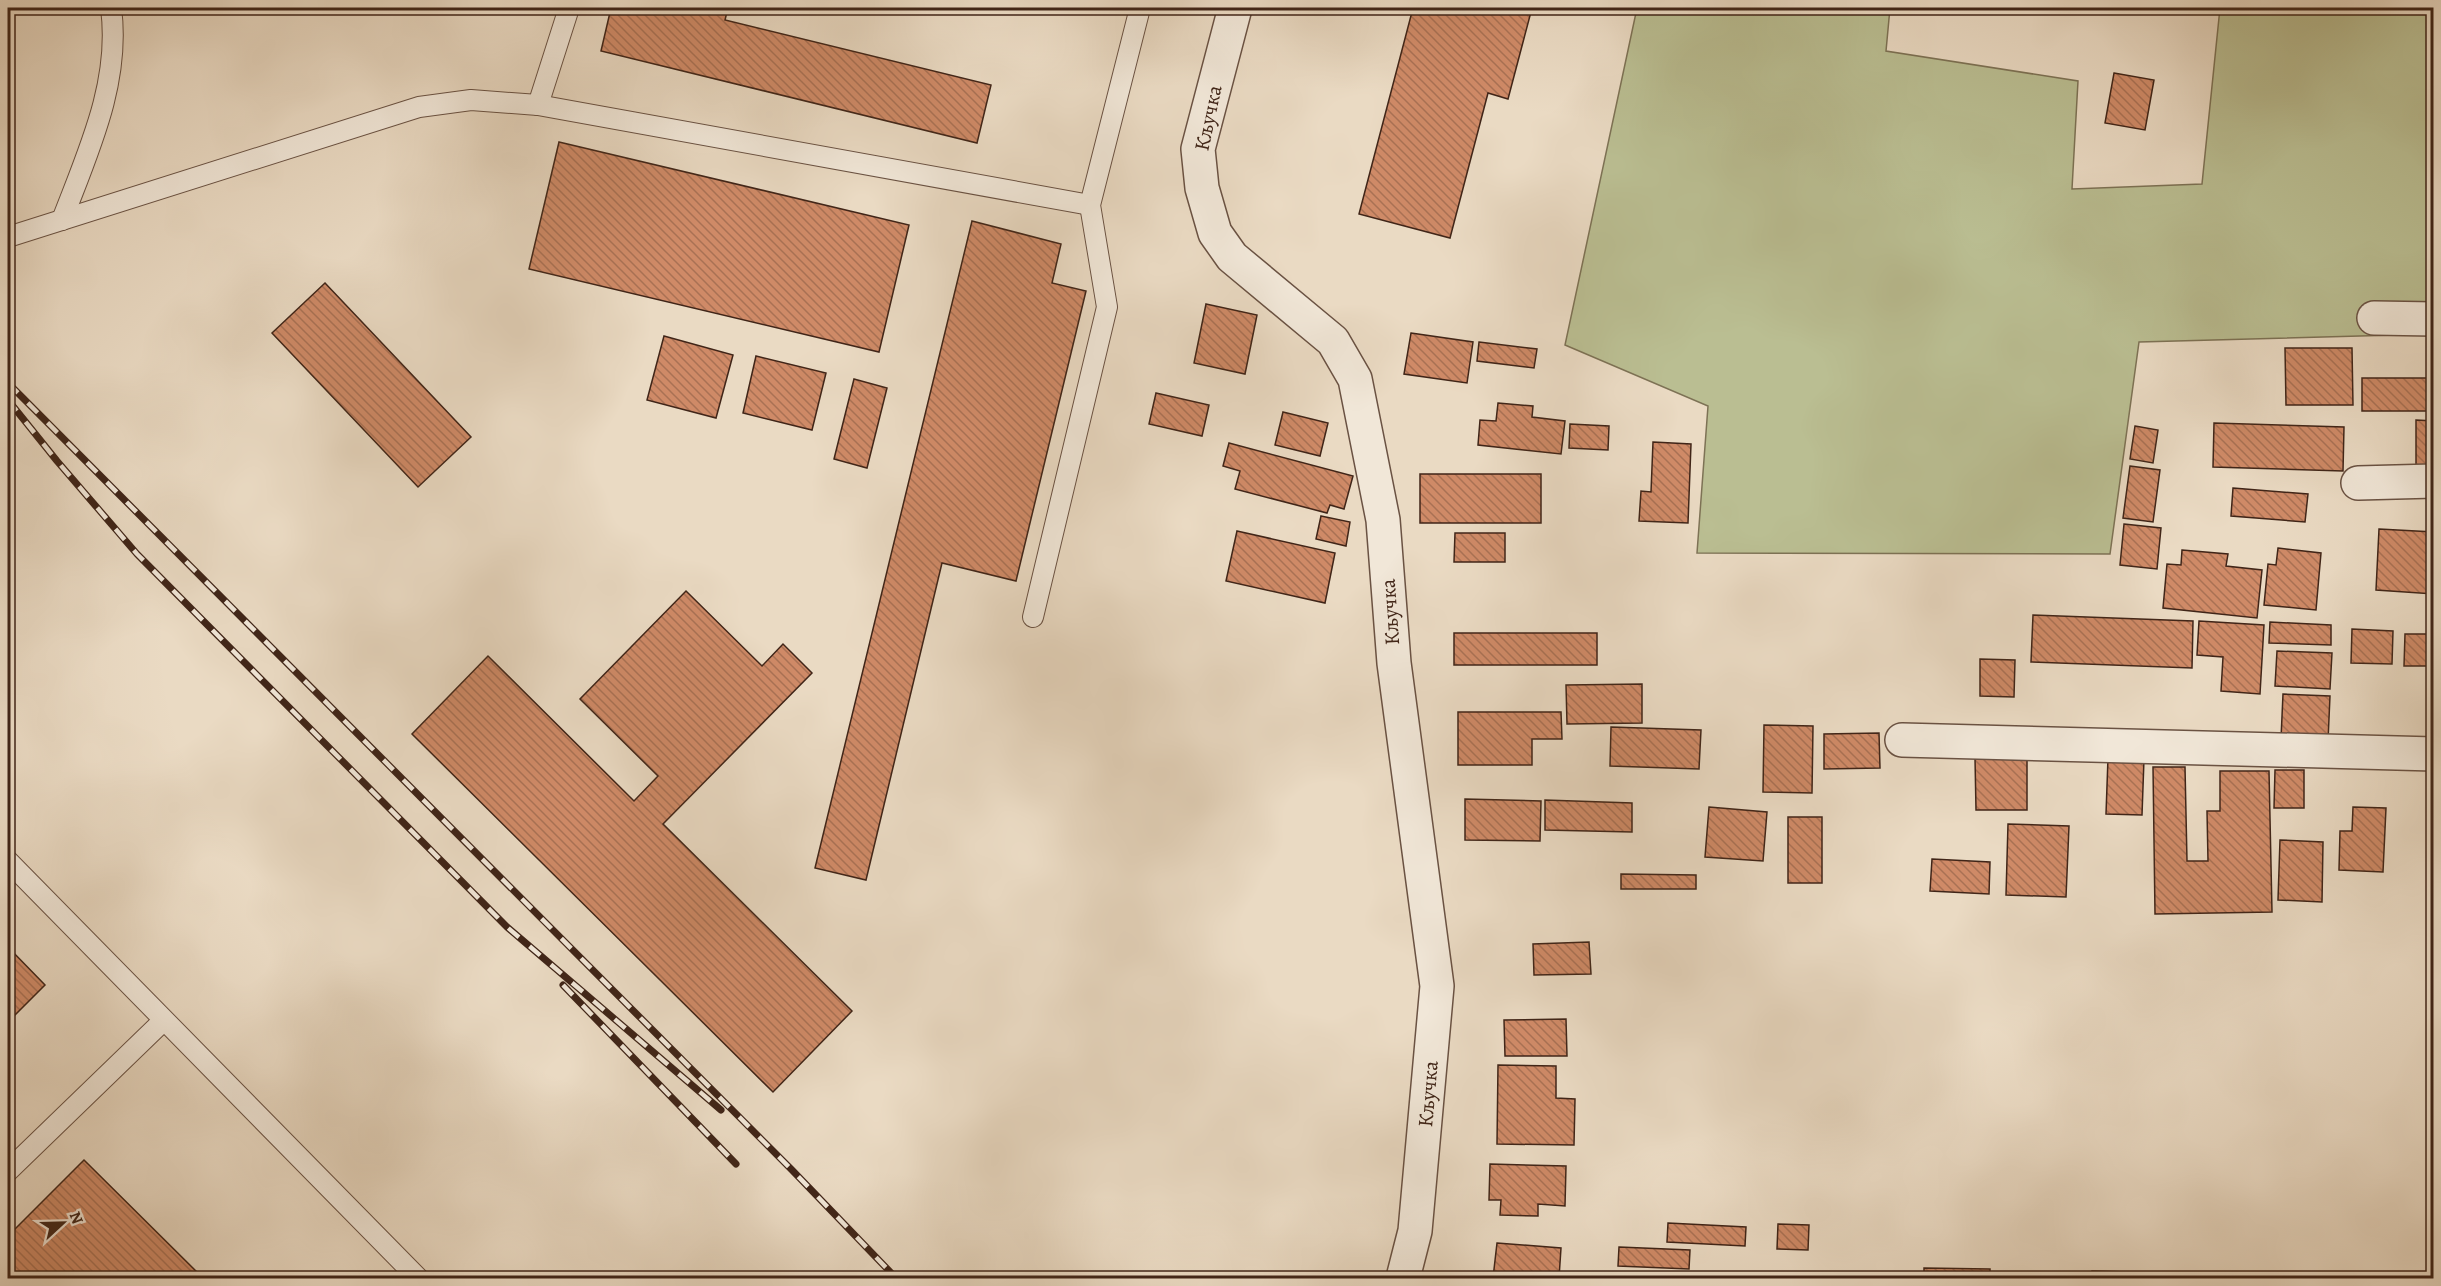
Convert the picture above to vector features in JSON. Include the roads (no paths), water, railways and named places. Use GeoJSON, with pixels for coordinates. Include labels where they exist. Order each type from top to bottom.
{"type":"FeatureCollection","features":[{"type":"Feature","properties":{"kind":"street","name":"Кључка"},"geometry":{"type":"LineString","coordinates":[[1234,8],[1198,149],[1202,188],[1215,233],[1232,257],[1333,341],[1355,379],[1383,520],[1394,663],[1437,986],[1415,1231],[1403,1278]]}},
{"type":"Feature","properties":{"kind":"street"},"geometry":{"type":"LineString","coordinates":[[2374,318],[2433,320]]}},
{"type":"Feature","properties":{"kind":"street"},"geometry":{"type":"LineString","coordinates":[[2358,483],[2433,481]]}},
{"type":"Feature","properties":{"kind":"street"},"geometry":{"type":"LineString","coordinates":[[1902,740],[2433,754]]}},
{"type":"Feature","properties":{"kind":"lane"},"geometry":{"type":"LineString","coordinates":[[62,220],[107,95],[112,54],[111,8]]}},
{"type":"Feature","properties":{"kind":"lane"},"geometry":{"type":"LineString","coordinates":[[538,105],[569,8]]}},
{"type":"Feature","properties":{"kind":"lane"},"geometry":{"type":"LineString","coordinates":[[1033,617],[1107,306],[1090,205],[1140,8]]}},
{"type":"Feature","properties":{"kind":"lane"},"geometry":{"type":"LineString","coordinates":[[8,237],[419,107],[471,100],[538,105],[1090,205]]}},
{"type":"Feature","properties":{"kind":"lane"},"geometry":{"type":"LineString","coordinates":[[8,861],[404,1274]]}},
{"type":"Feature","properties":{"kind":"lane"},"geometry":{"type":"LineString","coordinates":[[8,1171],[163,1021]]}},
{"type":"Feature","properties":{"kind":"railway"},"geometry":{"type":"LineString","coordinates":[[8,383],[792,1170],[896,1278]]}},
{"type":"Feature","properties":{"kind":"railway"},"geometry":{"type":"LineString","coordinates":[[8,400],[137,554],[507,927],[721,1110]]}},
{"type":"Feature","properties":{"kind":"railway"},"geometry":{"type":"LineString","coordinates":[[563,985],[736,1164]]}}]}
